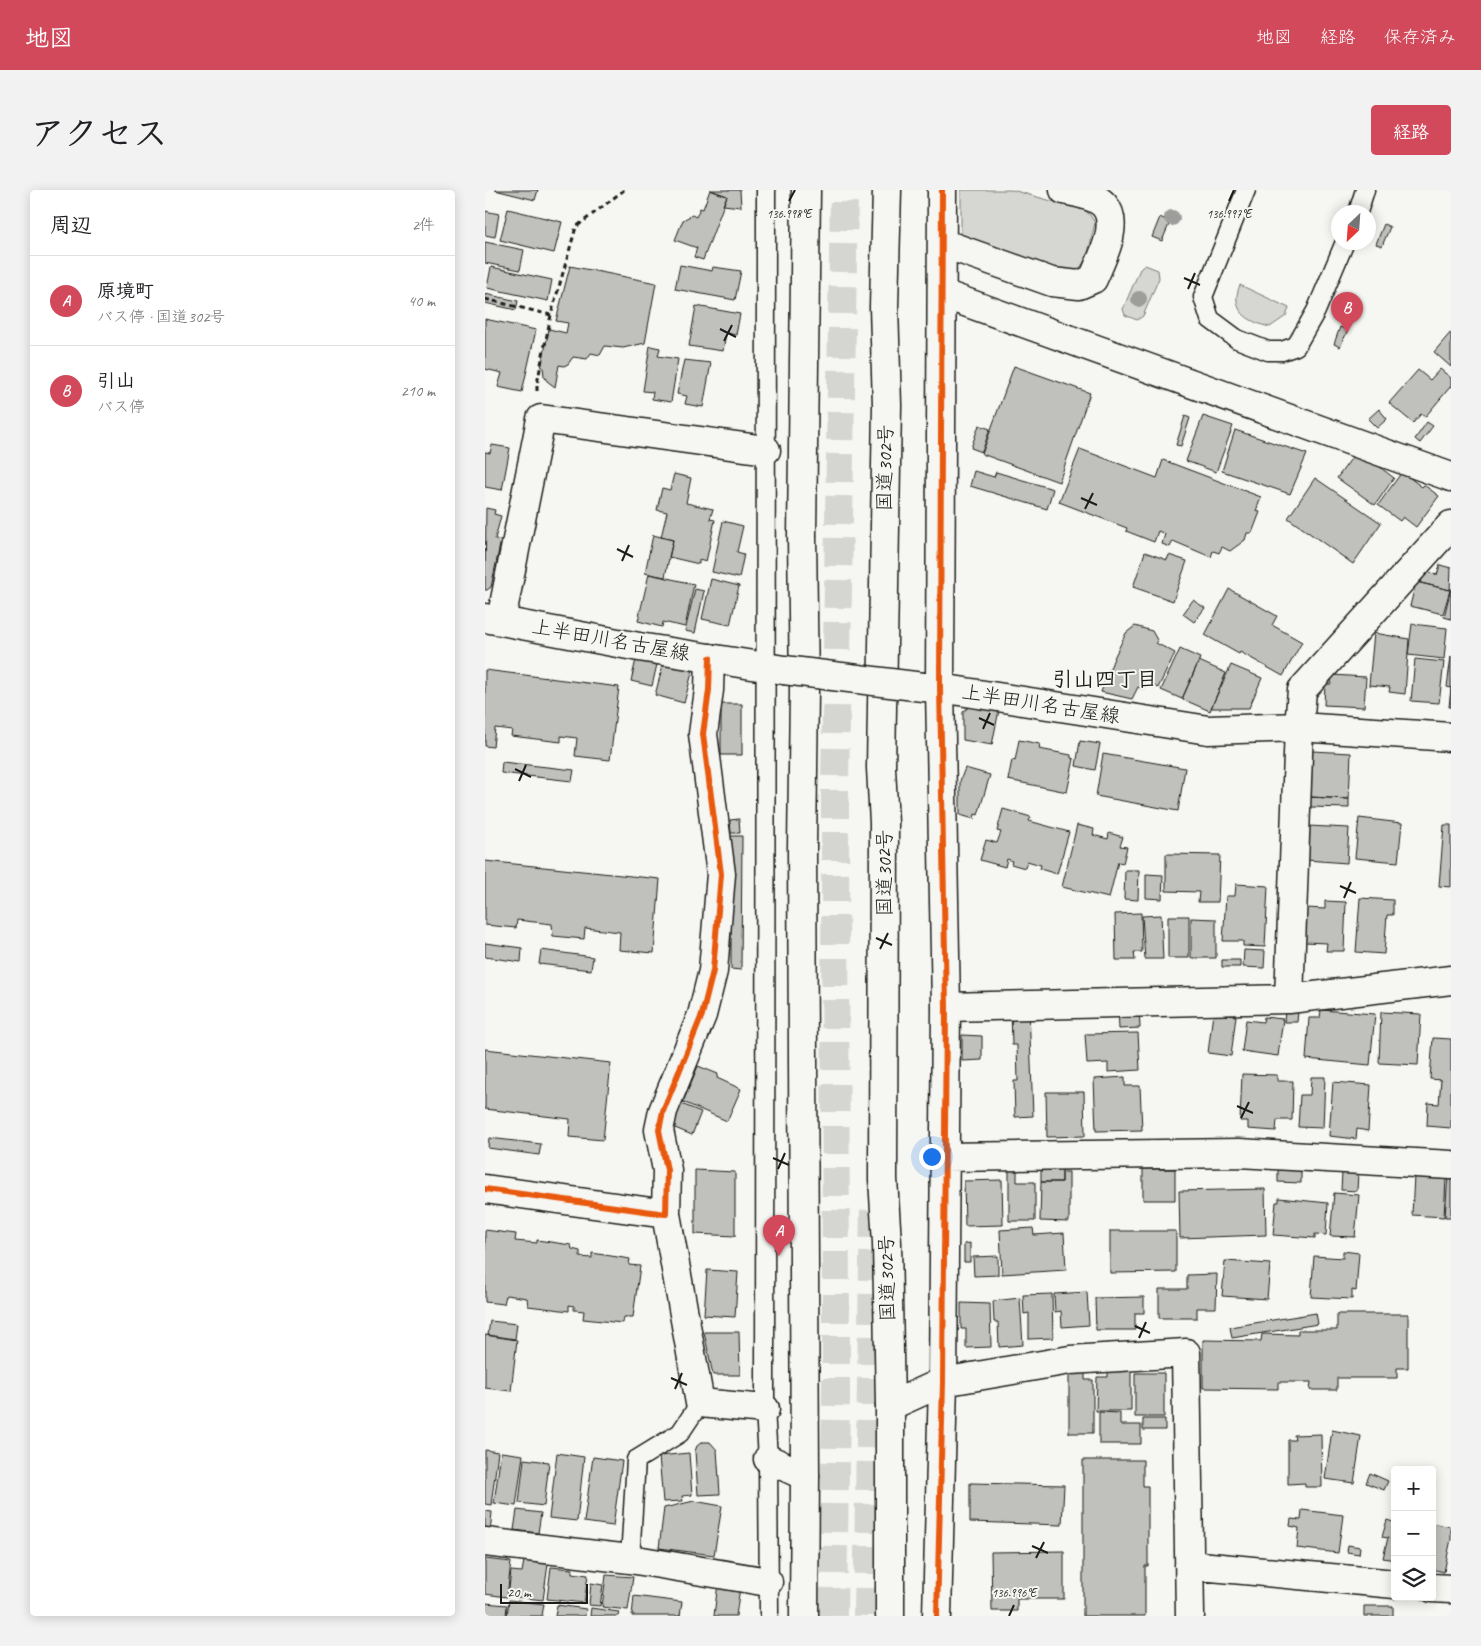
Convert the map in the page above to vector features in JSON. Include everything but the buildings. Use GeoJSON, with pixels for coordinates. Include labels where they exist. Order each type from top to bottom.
{"type":"FeatureCollection","features":[{"type":"Feature","properties":{"kind":"main road"},"geometry":{"type":"LineString","coordinates":[[804,1616],[802,858],[804,691],[802,536],[806,190]]}},
{"type":"Feature","properties":{"kind":"main road","name":"国道302号"},"geometry":{"type":"LineString","coordinates":[[887,190],[884,307],[887,405],[881,768],[884,823],[883,1170],[887,1243],[890,1406],[890,1616]]}},
{"type":"Feature","properties":{"kind":"main road"},"geometry":{"type":"LineString","coordinates":[[937,1616],[943,1382],[946,1007],[931,687],[943,294],[943,190]]}},
{"type":"Feature","properties":{"kind":"main road"},"geometry":{"type":"LineString","coordinates":[[943,243],[1052,282],[1079,285],[1093,279],[1109,240],[1111,220],[1105,206],[1094,198],[1065,190]]}},
{"type":"Feature","properties":{"kind":"main road"},"geometry":{"type":"LineString","coordinates":[[943,294],[1451,478]]}},
{"type":"Feature","properties":{"kind":"main road"},"geometry":{"type":"LineString","coordinates":[[493,619],[541,419],[766,450]]}},
{"type":"Feature","properties":{"kind":"main road"},"geometry":{"type":"LineString","coordinates":[[1289,999],[1302,690],[1451,525]]}},
{"type":"Feature","properties":{"kind":"main road","name":"上半田川名古屋線"},"geometry":{"type":"LineString","coordinates":[[493,619],[639,647],[775,668],[931,687],[1208,730],[1299,727],[1451,737]]}},
{"type":"Feature","properties":{"kind":"main road"},"geometry":{"type":"LineString","coordinates":[[710,658],[709,690],[703,734],[721,874],[713,971],[702,1015],[663,1111],[659,1130],[667,1170],[666,1214],[700,1403],[765,1409]]}},
{"type":"Feature","properties":{"kind":"main road"},"geometry":{"type":"LineString","coordinates":[[946,1007],[1289,999],[1451,980]]}},
{"type":"Feature","properties":{"kind":"main road"},"geometry":{"type":"LineString","coordinates":[[944,1157],[1239,1153],[1451,1165]]}},
{"type":"Feature","properties":{"kind":"main road"},"geometry":{"type":"LineString","coordinates":[[485,1189],[666,1214]]}},
{"type":"Feature","properties":{"kind":"main road"},"geometry":{"type":"LineString","coordinates":[[890,1406],[943,1382],[1070,1360],[1186,1353],[1189,1616]]}},
{"type":"Feature","properties":{"kind":"main road"},"geometry":{"type":"LineString","coordinates":[[767,1459],[805,1476]]}},
{"type":"Feature","properties":{"kind":"main road"},"geometry":{"type":"LineString","coordinates":[[485,1542],[630,1558],[768,1582]]}},
{"type":"Feature","properties":{"kind":"main road"},"geometry":{"type":"LineString","coordinates":[[1189,1565],[1391,1584]]}},
{"type":"Feature","properties":{"kind":"main road"},"geometry":{"type":"LineString","coordinates":[[1436,1588],[1451,1589]]}},
{"type":"Feature","properties":{"kind":"lane"},"geometry":{"type":"LineString","coordinates":[[766,190],[766,450],[775,668],[765,1409],[769,1613]]}},
{"type":"Feature","properties":{"kind":"lane"},"geometry":{"type":"LineString","coordinates":[[1246,190],[1203,296],[1210,319],[1237,339],[1267,350],[1282,351],[1296,346],[1317,311],[1342,250]]}},
{"type":"Feature","properties":{"kind":"lane"},"geometry":{"type":"LineString","coordinates":[[1360,205],[1365,190]]}},
{"type":"Feature","properties":{"kind":"lane"},"geometry":{"type":"LineString","coordinates":[[630,1558],[636,1460],[680,1434],[700,1403]]}},
{"type":"Feature","properties":{"kind":"path"},"geometry":{"type":"LineString","coordinates":[[541,419],[537,384],[551,315],[576,227],[624,190]]}},
{"type":"Feature","properties":{"kind":"path"},"geometry":{"type":"LineString","coordinates":[[485,300],[551,315]]}},
{"type":"Feature","properties":{"kind":"shaded area"},"geometry":{"type":"Polygon","coordinates":[[[961,190],[1012,190],[1084,210],[1095,223],[1084,263],[1076,270],[1064,271],[961,236],[961,190]]]}},
{"type":"Feature","properties":{"kind":"shaded area"},"geometry":{"type":"Polygon","coordinates":[[[1145,265],[1158,270],[1159,278],[1143,316],[1137,320],[1125,315],[1123,309],[1140,269],[1145,265]]]}},
{"type":"Feature","properties":{"kind":"shaded area"},"geometry":{"type":"Polygon","coordinates":[[[1240,285],[1289,308],[1286,316],[1270,327],[1248,318],[1239,308],[1237,301],[1240,285]]]}},
{"type":"Feature","properties":{"kind":"tunnel"},"geometry":{"type":"LineString","coordinates":[[833,1616],[836,1398],[835,785],[844,190]]}},
{"type":"Feature","properties":{"kind":"tunnel"},"geometry":{"type":"LineString","coordinates":[[867,1616],[874,1206]]}},
{"type":"Feature","properties":{"kind":"cycle path"},"geometry":{"type":"LineString","coordinates":[[937,1616],[943,1382],[946,1007],[940,688],[942,190]]}},
{"type":"Feature","properties":{"kind":"cycle path"},"geometry":{"type":"LineString","coordinates":[[485,1189],[666,1214],[667,1170],[659,1130],[663,1111],[702,1015],[713,971],[721,874],[703,734],[709,690],[710,658]]}},
{"type":"Feature","properties":{"kind":"place","name":"引山"},"geometry":{"type":"Point","coordinates":[1347,333]}},
{"type":"Feature","properties":{"kind":"place","name":"原境町"},"geometry":{"type":"Point","coordinates":[779,1256]}},
{"type":"Feature","properties":{"kind":"district","name":"引山四丁目"},"geometry":{"type":"Point","coordinates":[1105,679]}}]}
